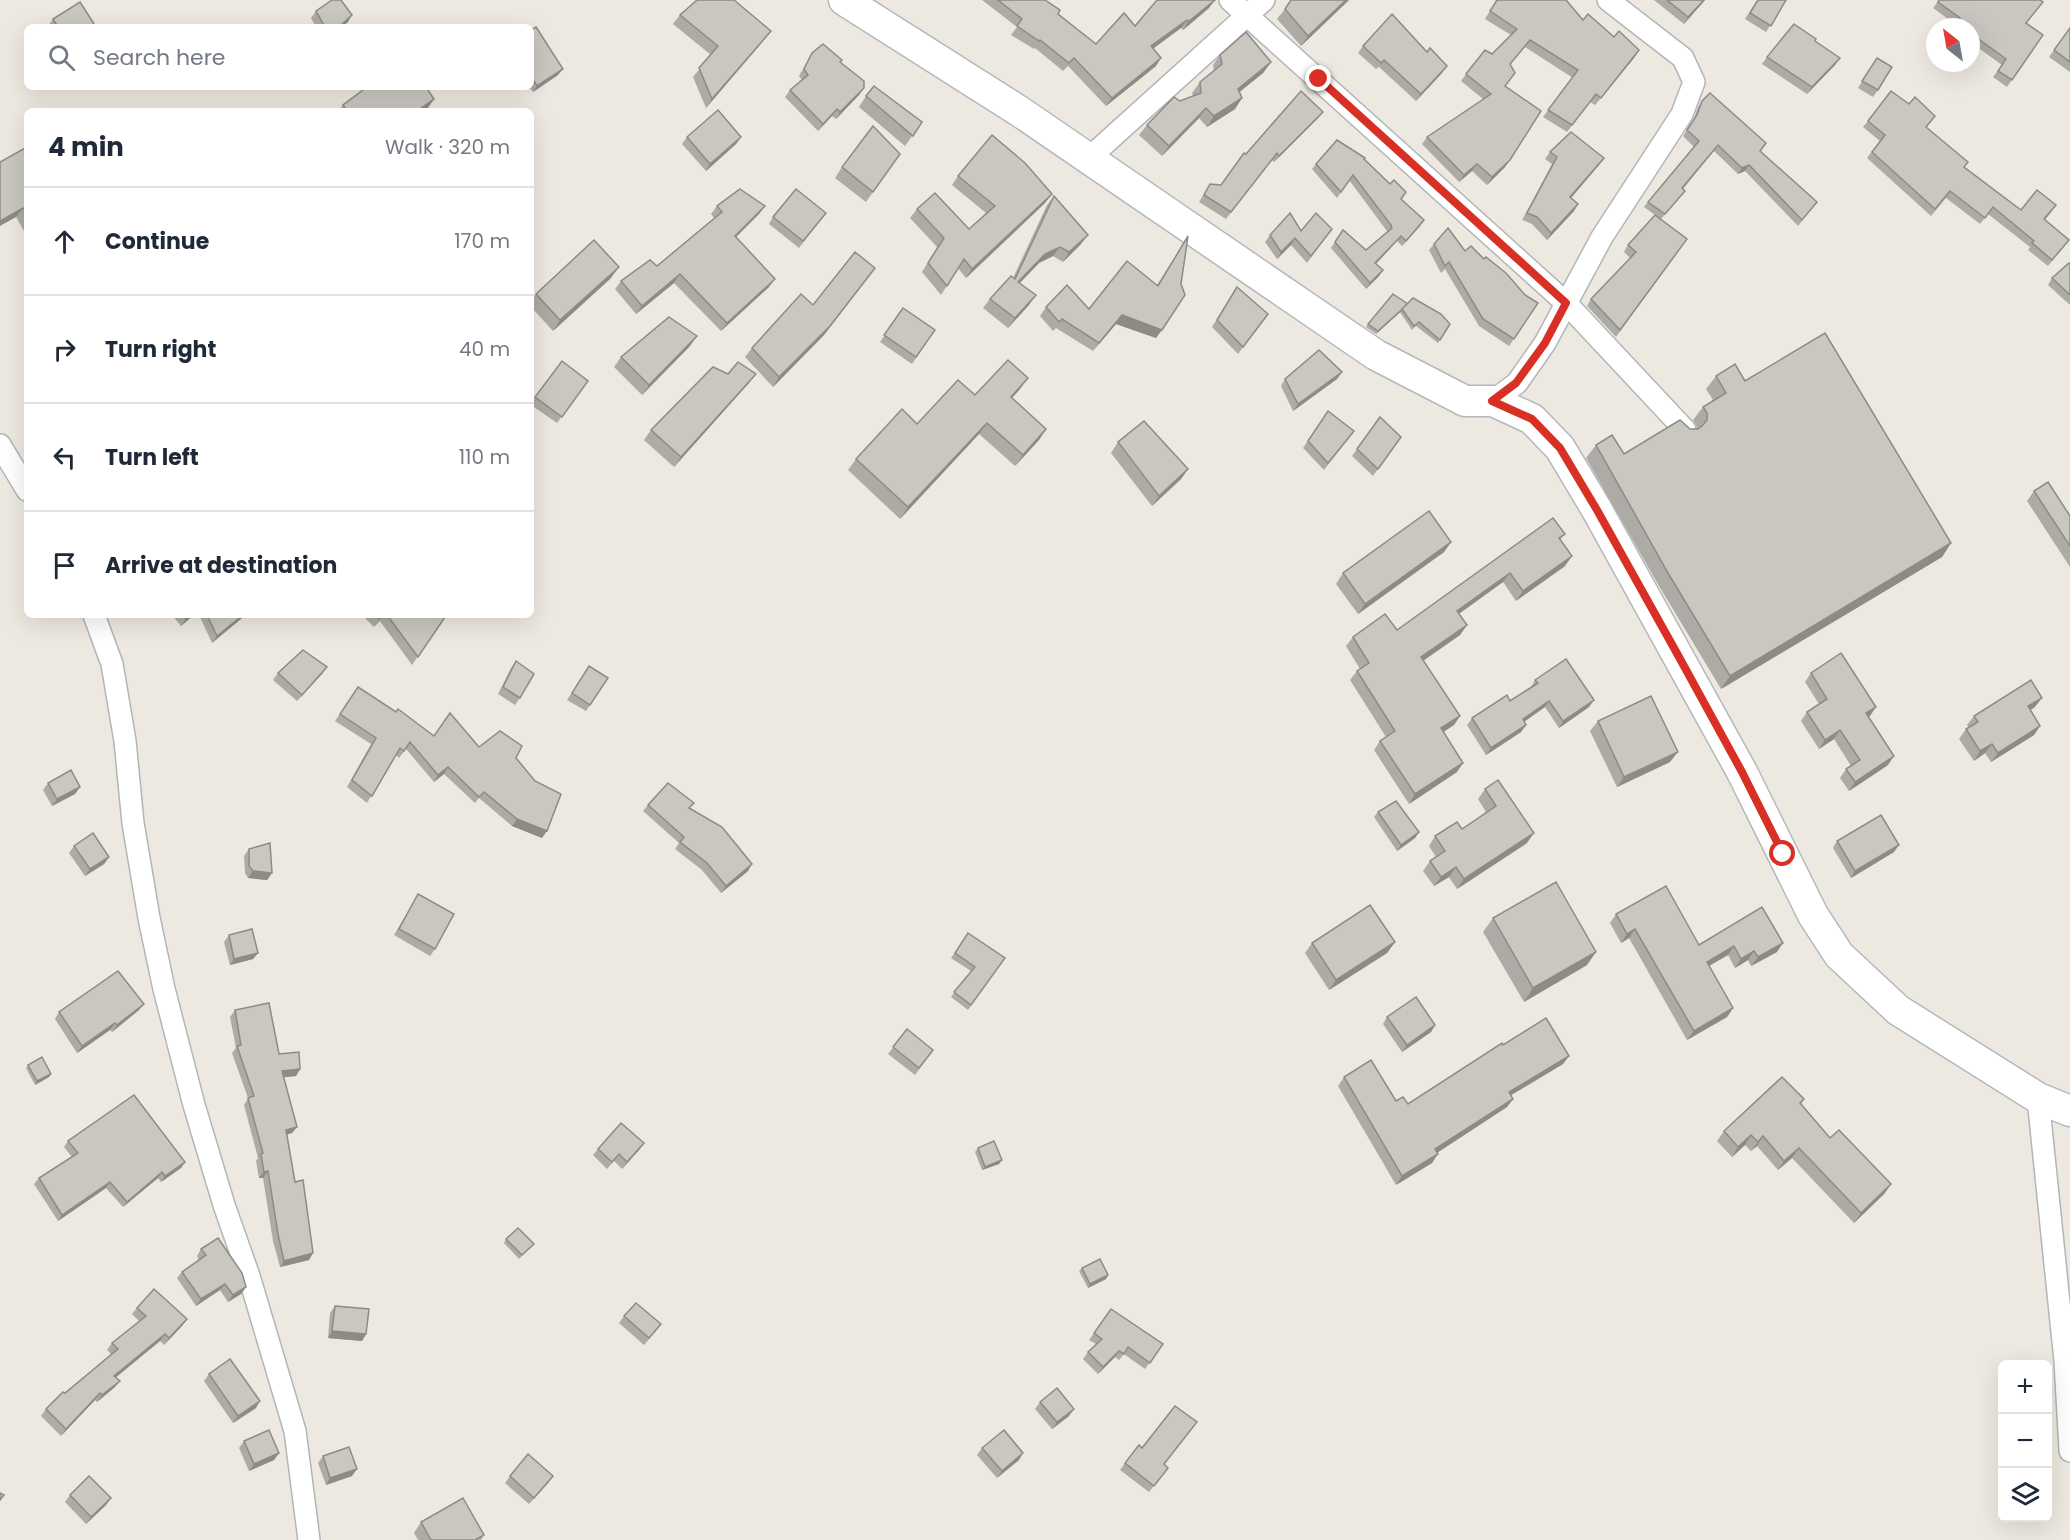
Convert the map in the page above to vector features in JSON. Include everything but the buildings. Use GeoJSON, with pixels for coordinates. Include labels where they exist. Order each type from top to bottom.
{"type":"FeatureCollection","features":[{"type":"Feature","properties":{"kind":"street"},"geometry":{"type":"LineString","coordinates":[[844,0],[1089,158],[1376,355],[1465,401],[1492,401],[1532,419],[1560,448],[1597,510],[1742,772],[1813,915],[1839,956],[1898,1010],[2038,1098],[2070,1112]]}},
{"type":"Feature","properties":{"kind":"street"},"geometry":{"type":"LineString","coordinates":[[1230,0],[1566,303],[1685,430]]}},
{"type":"Feature","properties":{"kind":"street"},"geometry":{"type":"LineString","coordinates":[[1089,158],[1264,0]]}},
{"type":"Feature","properties":{"kind":"street"},"geometry":{"type":"LineString","coordinates":[[1492,401],[1516,383],[1545,343],[1602,237],[1682,114],[1694,81],[1683,58],[1608,0]]}},
{"type":"Feature","properties":{"kind":"street"},"geometry":{"type":"LineString","coordinates":[[0,445],[24,484]]}},
{"type":"Feature","properties":{"kind":"street"},"geometry":{"type":"LineString","coordinates":[[95,618],[112,664],[125,741],[133,823],[164,989],[220,1194],[249,1276],[296,1431],[309,1540]]}},
{"type":"Feature","properties":{"kind":"street"},"geometry":{"type":"LineString","coordinates":[[2038,1098],[2065,1361],[2070,1451]]}},
{"type":"Feature","properties":{"kind":"route"},"geometry":{"type":"LineString","coordinates":[[1319,79],[1566,303],[1545,343],[1516,383],[1492,401],[1532,419],[1560,448],[1679,657],[1742,772],[1783,854]]}}]}
